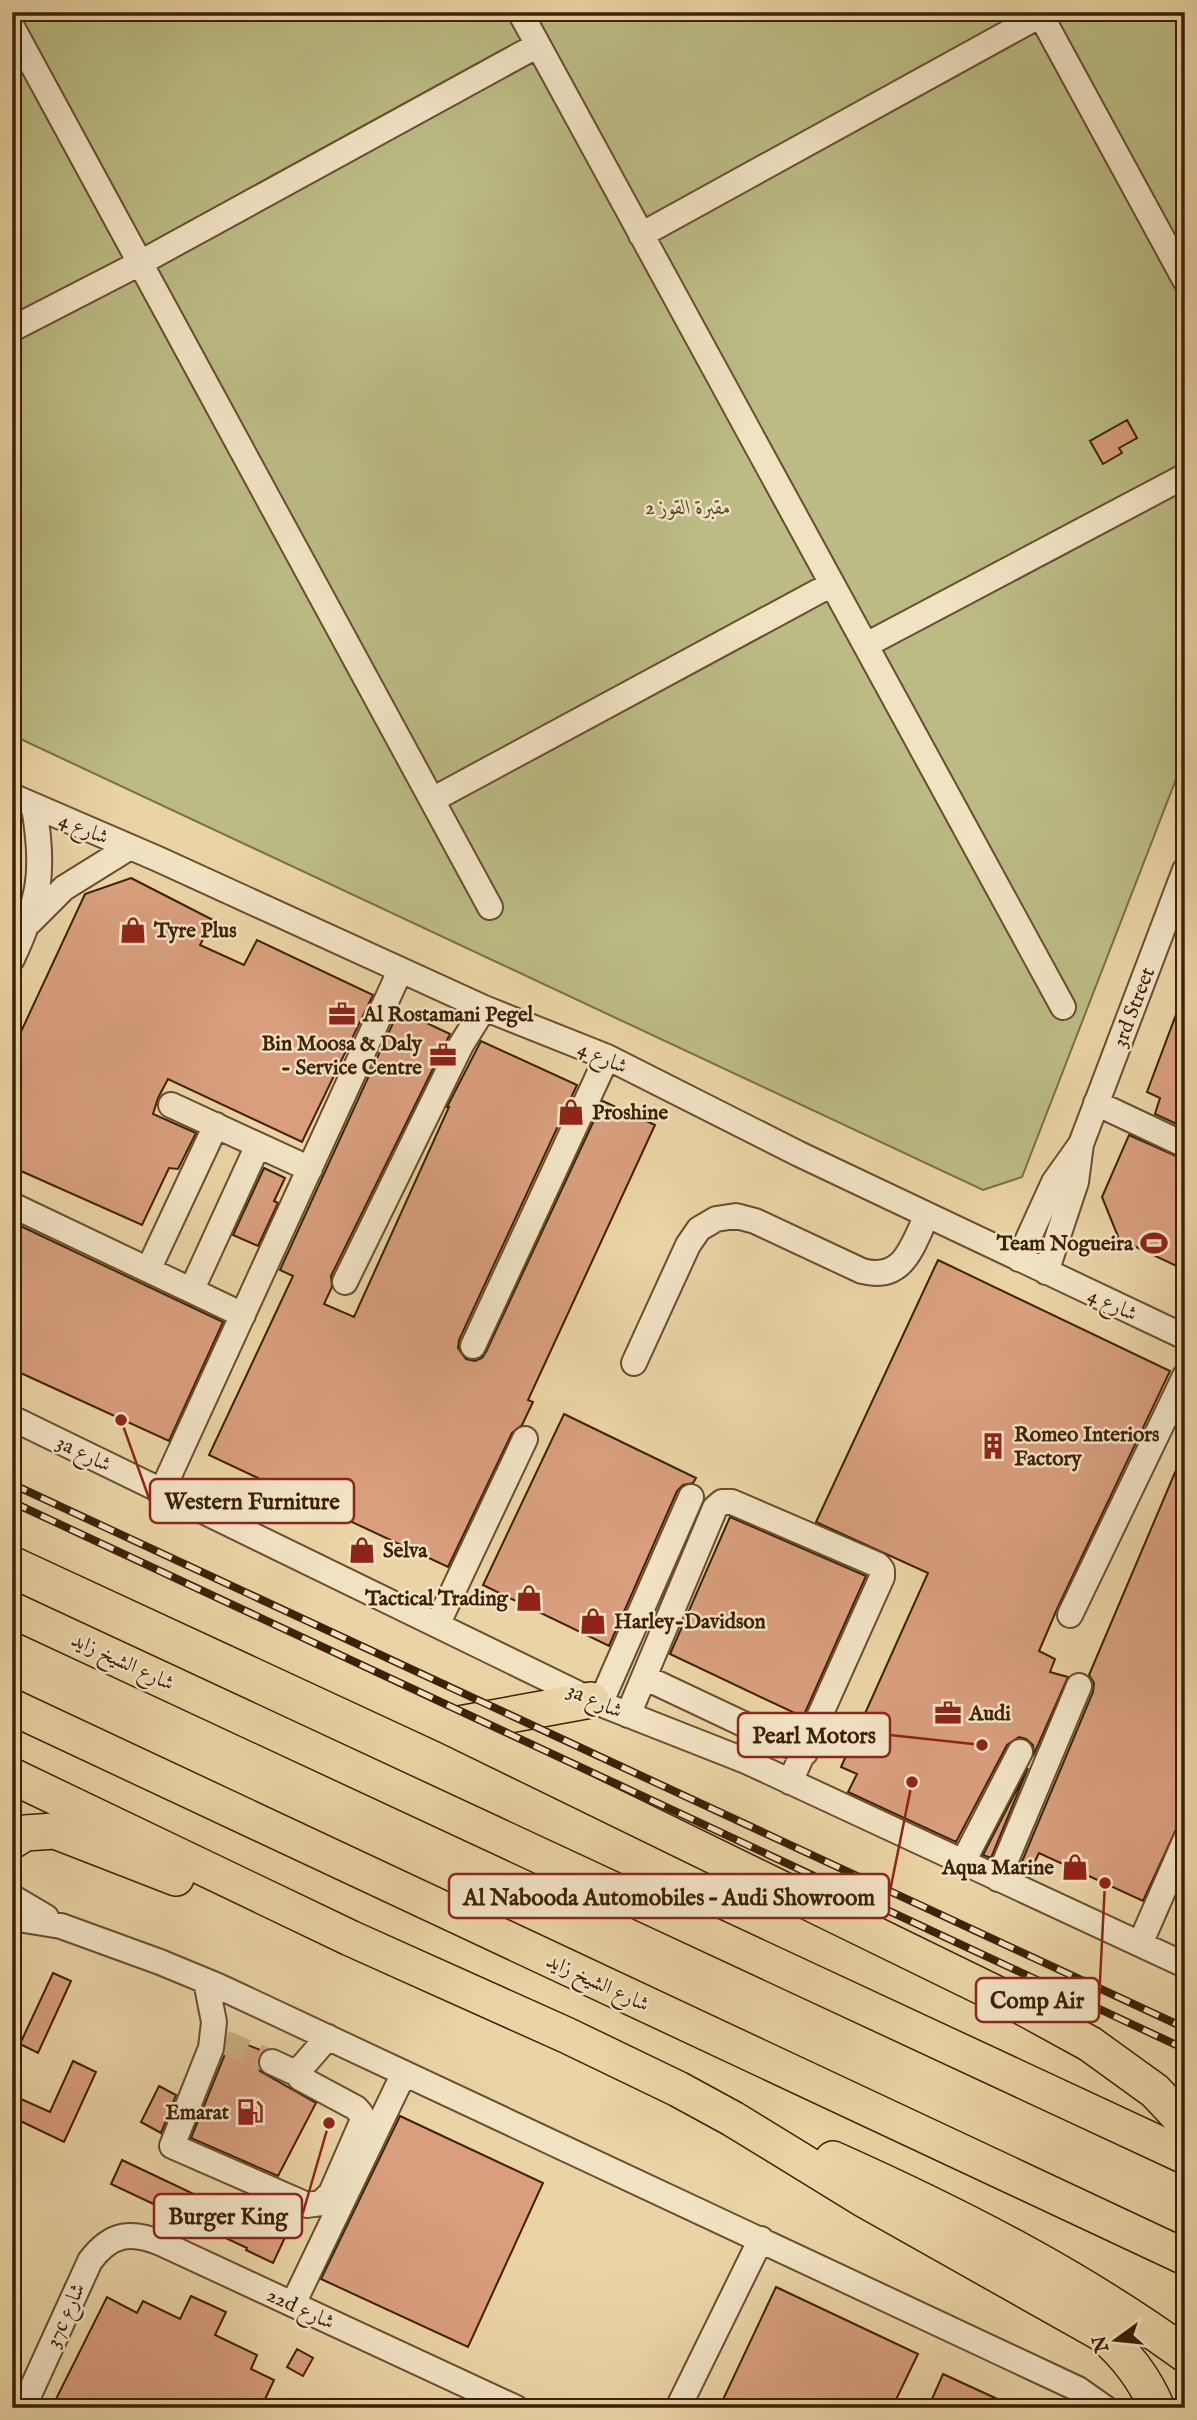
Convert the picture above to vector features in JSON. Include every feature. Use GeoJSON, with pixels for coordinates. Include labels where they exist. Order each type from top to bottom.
{"type":"FeatureCollection","features":[{"type":"Feature","properties":{"kind":"highway"},"geometry":{"type":"LineString","coordinates":[[12,1524],[448,1726],[1017,2004],[1090,2044],[1155,2091],[1185,2123]]}},
{"type":"Feature","properties":{"kind":"highway","name":"شارع الشيخ زايد"},"geometry":{"type":"LineString","coordinates":[[12,1610],[1185,2156]]}},
{"type":"Feature","properties":{"kind":"highway"},"geometry":{"type":"LineString","coordinates":[[448,1726],[595,1702]]}},
{"type":"Feature","properties":{"kind":"highway","name":"شارع الشيخ زايد"},"geometry":{"type":"LineString","coordinates":[[12,1707],[1185,2257]]}},
{"type":"Feature","properties":{"kind":"highway"},"geometry":{"type":"LineString","coordinates":[[12,1776],[350,1938],[600,2051],[733,2119],[864,2173],[989,2233],[1116,2307],[1185,2354]]}},
{"type":"Feature","properties":{"kind":"highway"},"geometry":{"type":"LineString","coordinates":[[12,1841],[25,1833],[55,1831],[251,1907],[350,1938]]}},
{"type":"Feature","properties":{"kind":"highway"},"geometry":{"type":"LineString","coordinates":[[733,2119],[820,2174],[1101,2333],[1137,2370],[1157,2408]]}},
{"type":"Feature","properties":{"kind":"street"},"geometry":{"type":"LineString","coordinates":[[520,12],[1063,1007]]}},
{"type":"Feature","properties":{"kind":"street"},"geometry":{"type":"LineString","coordinates":[[641,234],[1042,13],[1185,280]]}},
{"type":"Feature","properties":{"kind":"street"},"geometry":{"type":"LineString","coordinates":[[12,27],[490,907]]}},
{"type":"Feature","properties":{"kind":"street"},"geometry":{"type":"LineString","coordinates":[[12,329],[538,45]]}},
{"type":"Feature","properties":{"kind":"street"},"geometry":{"type":"LineString","coordinates":[[866,645],[1185,476]]}},
{"type":"Feature","properties":{"kind":"street"},"geometry":{"type":"LineString","coordinates":[[432,800],[832,584]]}},
{"type":"Feature","properties":{"kind":"street","name":"شارع 4"},"geometry":{"type":"LineString","coordinates":[[12,796],[484,1008],[607,1057],[799,1154],[1185,1338]]}},
{"type":"Feature","properties":{"kind":"street"},"geometry":{"type":"LineString","coordinates":[[12,959],[29,923],[40,876],[41,845],[34,807]]}},
{"type":"Feature","properties":{"kind":"street"},"geometry":{"type":"LineString","coordinates":[[29,923],[64,888],[130,847]]}},
{"type":"Feature","properties":{"kind":"street","name":"3rd Street"},"geometry":{"type":"LineString","coordinates":[[1081,1144],[1096,1103],[1176,922],[1183,880]]}},
{"type":"Feature","properties":{"kind":"street"},"geometry":{"type":"LineString","coordinates":[[162,1491],[400,971]]}},
{"type":"Feature","properties":{"kind":"street"},"geometry":{"type":"LineString","coordinates":[[345,1282],[461,1045],[484,1008]]}},
{"type":"Feature","properties":{"kind":"street"},"geometry":{"type":"LineString","coordinates":[[473,1346],[607,1057]]}},
{"type":"Feature","properties":{"kind":"street"},"geometry":{"type":"LineString","coordinates":[[1096,1103],[1185,1144]]}},
{"type":"Feature","properties":{"kind":"street"},"geometry":{"type":"LineString","coordinates":[[171,1105],[310,1169]]}},
{"type":"Feature","properties":{"kind":"street"},"geometry":{"type":"LineString","coordinates":[[149,1268],[216,1125]]}},
{"type":"Feature","properties":{"kind":"street"},"geometry":{"type":"LineString","coordinates":[[1019,1259],[1054,1182],[1081,1144]]}},
{"type":"Feature","properties":{"kind":"street"},"geometry":{"type":"LineString","coordinates":[[1046,1272],[1076,1182],[1081,1144]]}},
{"type":"Feature","properties":{"kind":"street"},"geometry":{"type":"LineString","coordinates":[[192,1289],[258,1145]]}},
{"type":"Feature","properties":{"kind":"street"},"geometry":{"type":"LineString","coordinates":[[12,1205],[243,1315]]}},
{"type":"Feature","properties":{"kind":"street"},"geometry":{"type":"LineString","coordinates":[[634,1363],[688,1245],[699,1229],[716,1219],[736,1216],[755,1221],[862,1271],[874,1274],[886,1273],[898,1267],[906,1258],[927,1215]]}},
{"type":"Feature","properties":{"kind":"street"},"geometry":{"type":"LineString","coordinates":[[1070,1615],[1185,1376]]}},
{"type":"Feature","properties":{"kind":"street","name":"3a شارع"},"geometry":{"type":"LineString","coordinates":[[12,1418],[595,1702],[746,1761],[1185,1965]]}},
{"type":"Feature","properties":{"kind":"street"},"geometry":{"type":"LineString","coordinates":[[437,1625],[524,1439]]}},
{"type":"Feature","properties":{"kind":"street"},"geometry":{"type":"LineString","coordinates":[[595,1702],[691,1497]]}},
{"type":"Feature","properties":{"kind":"street"},"geometry":{"type":"LineString","coordinates":[[628,1714],[715,1508],[722,1502],[732,1502],[878,1565],[883,1570],[790,1782]]}},
{"type":"Feature","properties":{"kind":"street"},"geometry":{"type":"LineString","coordinates":[[644,1678],[804,1753]]}},
{"type":"Feature","properties":{"kind":"street"},"geometry":{"type":"LineString","coordinates":[[998,1879],[1079,1686]]}},
{"type":"Feature","properties":{"kind":"street"},"geometry":{"type":"LineString","coordinates":[[963,1862],[1020,1752]]}},
{"type":"Feature","properties":{"kind":"street"},"geometry":{"type":"LineString","coordinates":[[1140,1944],[1185,1841]]}},
{"type":"Feature","properties":{"kind":"street"},"geometry":{"type":"LineString","coordinates":[[12,1898],[61,1926],[206,1981],[761,2239],[1078,2389],[1105,2408]]}},
{"type":"Feature","properties":{"kind":"street"},"geometry":{"type":"LineString","coordinates":[[12,1918],[61,1926]]}},
{"type":"Feature","properties":{"kind":"street"},"geometry":{"type":"LineString","coordinates":[[206,1981],[218,2040],[172,2146],[300,2202],[314,2205],[321,2203],[331,2193],[362,2118],[356,2108],[302,2081],[298,2074],[272,2063]]}},
{"type":"Feature","properties":{"kind":"street"},"geometry":{"type":"LineString","coordinates":[[298,2074],[328,2037]]}},
{"type":"Feature","properties":{"kind":"street"},"geometry":{"type":"LineString","coordinates":[[293,2304],[404,2073]]}},
{"type":"Feature","properties":{"kind":"street","name":"22d شارع"},"geometry":{"type":"LineString","coordinates":[[90,2260],[100,2248],[114,2239],[131,2235],[148,2237],[516,2408]]}},
{"type":"Feature","properties":{"kind":"street"},"geometry":{"type":"LineString","coordinates":[[678,2408],[761,2239]]}},
{"type":"Feature","properties":{"kind":"street","name":"37c شارع"},"geometry":{"type":"LineString","coordinates":[[23,2408],[90,2260]]}},
{"type":"Feature","properties":{"kind":"green space","name":"مقبرة القوز 2"},"geometry":{"type":"Polygon","coordinates":[[[12,12],[1185,12],[1185,756],[1022,1177],[983,1190],[12,735],[12,12]]]}},
{"type":"Feature","properties":{"kind":"building"},"geometry":{"type":"Polygon","coordinates":[[[1127,420],[1137,438],[1119,448],[1122,453],[1103,464],[1090,441],[1127,420]]]}},
{"type":"Feature","properties":{"kind":"building"},"geometry":{"type":"Polygon","coordinates":[[[131,878],[213,920],[200,945],[244,965],[257,940],[373,995],[302,1142],[168,1079],[153,1114],[196,1133],[178,1169],[169,1168],[142,1225],[12,1167],[12,1051],[85,894],[131,878]]]}},
{"type":"Feature","properties":{"kind":"building"},"geometry":{"type":"Polygon","coordinates":[[[1183,996],[1185,1128],[1155,1114],[1160,1098],[1147,1092],[1183,996]]]}},
{"type":"Feature","properties":{"kind":"building"},"geometry":{"type":"Polygon","coordinates":[[[399,1010],[450,1034],[331,1276],[332,1287],[324,1304],[354,1317],[447,1107],[481,1041],[577,1085],[459,1340],[458,1348],[466,1359],[475,1361],[482,1358],[486,1352],[603,1101],[655,1125],[528,1400],[533,1402],[522,1425],[512,1433],[448,1567],[209,1455],[293,1276],[280,1270],[399,1010]]]}},
{"type":"Feature","properties":{"kind":"building"},"geometry":{"type":"Polygon","coordinates":[[[1129,1135],[1185,1160],[1185,1270],[1119,1239],[1102,1197],[1129,1135]]]}},
{"type":"Feature","properties":{"kind":"building"},"geometry":{"type":"Polygon","coordinates":[[[264,1168],[285,1178],[274,1201],[278,1203],[258,1246],[233,1235],[264,1168]]]}},
{"type":"Feature","properties":{"kind":"building"},"geometry":{"type":"Polygon","coordinates":[[[12,1222],[223,1322],[169,1441],[12,1369],[12,1222]]]}},
{"type":"Feature","properties":{"kind":"building","name":"Romeo Interiors Factory"},"geometry":{"type":"Polygon","coordinates":[[[938,1260],[1170,1371],[1039,1651],[1055,1659],[1050,1672],[1068,1677],[1034,1754],[1033,1745],[1026,1739],[1019,1737],[1007,1745],[956,1842],[848,1792],[857,1774],[841,1767],[928,1573],[816,1522],[938,1260]]]}},
{"type":"Feature","properties":{"kind":"building"},"geometry":{"type":"Polygon","coordinates":[[[564,1414],[696,1478],[693,1483],[683,1485],[677,1491],[609,1646],[483,1585],[564,1414]]]}},
{"type":"Feature","properties":{"kind":"building"},"geometry":{"type":"Polygon","coordinates":[[[1185,1449],[1185,1810],[1143,1901],[1039,1853],[1028,1876],[1018,1871],[1093,1692],[1094,1683],[1089,1675],[1185,1449]]]}},
{"type":"Feature","properties":{"kind":"building"},"geometry":{"type":"Polygon","coordinates":[[[730,1517],[866,1576],[803,1717],[670,1654],[730,1517]]]}},
{"type":"Feature","properties":{"kind":"building"},"geometry":{"type":"Polygon","coordinates":[[[1028,1768],[991,1858],[983,1855],[1028,1768]]]}},
{"type":"Feature","properties":{"kind":"building"},"geometry":{"type":"Polygon","coordinates":[[[53,1973],[71,1981],[38,2053],[20,2044],[53,1973]]]}},
{"type":"Feature","properties":{"kind":"building"},"geometry":{"type":"Polygon","coordinates":[[[227,2037],[263,2051],[257,2063],[260,2071],[316,2103],[278,2176],[191,2138],[225,2054],[227,2037]]]}},
{"type":"Feature","properties":{"kind":"building"},"geometry":{"type":"Polygon","coordinates":[[[73,2061],[96,2072],[64,2142],[12,2117],[12,2095],[50,2112],[73,2061]]]}},
{"type":"Feature","properties":{"kind":"building"},"geometry":{"type":"Polygon","coordinates":[[[159,2086],[176,2095],[161,2133],[141,2122],[159,2086]]]}},
{"type":"Feature","properties":{"kind":"building"},"geometry":{"type":"Polygon","coordinates":[[[400,2116],[543,2183],[468,2347],[321,2279],[400,2116]]]}},
{"type":"Feature","properties":{"kind":"building"},"geometry":{"type":"Polygon","coordinates":[[[122,2160],[257,2224],[268,2204],[295,2216],[273,2263],[111,2184],[122,2160]]]}},
{"type":"Feature","properties":{"kind":"building"},"geometry":{"type":"Polygon","coordinates":[[[776,2287],[918,2354],[892,2408],[719,2408],[776,2287]]]}},
{"type":"Feature","properties":{"kind":"building"},"geometry":{"type":"Polygon","coordinates":[[[191,2296],[226,2312],[215,2335],[257,2355],[251,2369],[274,2380],[261,2408],[75,2408],[56,2399],[107,2297],[137,2313],[143,2301],[180,2319],[191,2296]]]}},
{"type":"Feature","properties":{"kind":"building"},"geometry":{"type":"Polygon","coordinates":[[[297,2349],[313,2358],[303,2376],[287,2367],[297,2349]]]}},
{"type":"Feature","properties":{"kind":"building"},"geometry":{"type":"Polygon","coordinates":[[[943,2374],[1017,2408],[928,2408],[943,2374]]]}},
{"type":"Feature","properties":{"kind":"tunnel"},"geometry":{"type":"LineString","coordinates":[[224,2042],[272,2062]]}},
{"type":"Feature","properties":{"kind":"railway"},"geometry":{"type":"LineString","coordinates":[[12,1484],[1185,2028]]}},
{"type":"Feature","properties":{"kind":"railway"},"geometry":{"type":"LineString","coordinates":[[12,1502],[1185,2049]]}},
{"type":"Feature","properties":{"kind":"place","name":"Tyre Plus"},"geometry":{"type":"Point","coordinates":[133,930]}},
{"type":"Feature","properties":{"kind":"place","name":"Al Rostamani Pegel"},"geometry":{"type":"Point","coordinates":[342,1014]}},
{"type":"Feature","properties":{"kind":"place","name":"Bin Moosa & Daly - Service Centre"},"geometry":{"type":"Point","coordinates":[443,1055]}},
{"type":"Feature","properties":{"kind":"place","name":"Proshine"},"geometry":{"type":"Point","coordinates":[571,1112]}},
{"type":"Feature","properties":{"kind":"place","name":"Team Nogueira"},"geometry":{"type":"Point","coordinates":[1154,1243]}},
{"type":"Feature","properties":{"kind":"place","name":"Western Furniture"},"geometry":{"type":"Point","coordinates":[121,1420]}},
{"type":"Feature","properties":{"kind":"place","name":"Romeo Interiors Factory"},"geometry":{"type":"Point","coordinates":[993,1446]}},
{"type":"Feature","properties":{"kind":"place","name":"Selva"},"geometry":{"type":"Point","coordinates":[362,1550]}},
{"type":"Feature","properties":{"kind":"place","name":"Tactical Trading"},"geometry":{"type":"Point","coordinates":[529,1598]}},
{"type":"Feature","properties":{"kind":"place","name":"Harley-Davidson"},"geometry":{"type":"Point","coordinates":[593,1621]}},
{"type":"Feature","properties":{"kind":"place","name":"Audi"},"geometry":{"type":"Point","coordinates":[948,1713]}},
{"type":"Feature","properties":{"kind":"place","name":"Pearl Motors"},"geometry":{"type":"Point","coordinates":[982,1745]}},
{"type":"Feature","properties":{"kind":"place","name":"Al Nabooda Automobiles – Audi Showroom"},"geometry":{"type":"Point","coordinates":[912,1782]}},
{"type":"Feature","properties":{"kind":"place","name":"Aqua Marine"},"geometry":{"type":"Point","coordinates":[1075,1867]}},
{"type":"Feature","properties":{"kind":"place","name":"Comp Air"},"geometry":{"type":"Point","coordinates":[1105,1883]}},
{"type":"Feature","properties":{"kind":"place","name":"Emarat"},"geometry":{"type":"Point","coordinates":[250,2112]}},
{"type":"Feature","properties":{"kind":"place","name":"Burger King"},"geometry":{"type":"Point","coordinates":[329,2123]}}]}
